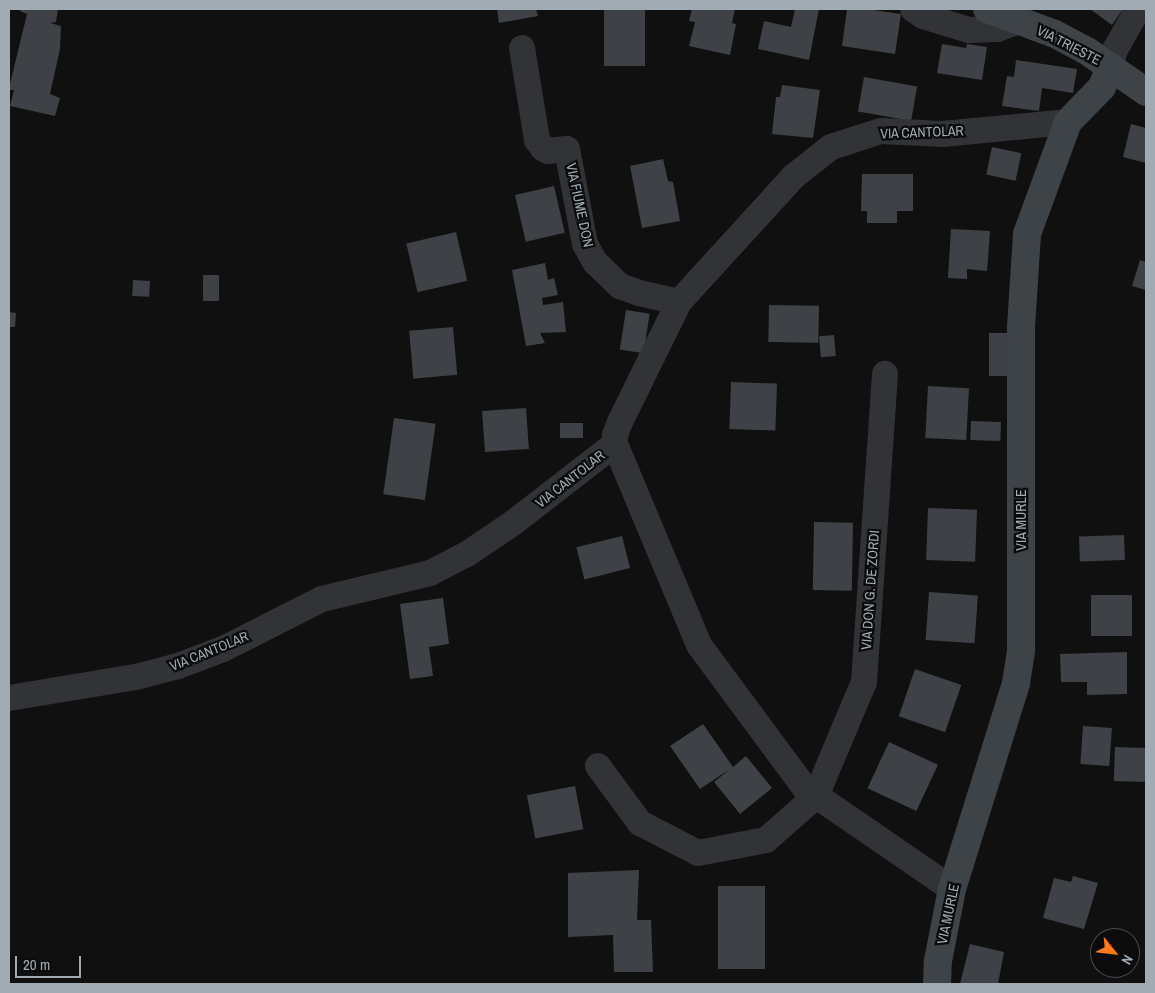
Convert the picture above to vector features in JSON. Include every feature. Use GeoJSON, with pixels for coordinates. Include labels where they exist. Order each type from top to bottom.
{"type":"FeatureCollection","features":[{"type":"Feature","properties":{"kind":"main road","name":"VIA TRIESTE"},"geometry":{"type":"LineString","coordinates":[[987,9],[1055,34],[1087,51],[1146,92]]}},
{"type":"Feature","properties":{"kind":"main road","name":"VIA MURLE"},"geometry":{"type":"LineString","coordinates":[[937,984],[938,961],[952,889],[1016,683],[1021,650],[1021,327],[1026,234],[1068,122],[1102,87],[1110,67]]}},
{"type":"Feature","properties":{"kind":"street"},"geometry":{"type":"LineString","coordinates":[[913,9],[923,16],[969,30],[997,29],[1019,22]]}},
{"type":"Feature","properties":{"kind":"street"},"geometry":{"type":"LineString","coordinates":[[1110,67],[1114,50],[1138,9]]}},
{"type":"Feature","properties":{"kind":"street","name":"VIA FIUME DON"},"geometry":{"type":"LineString","coordinates":[[522,48],[537,140],[548,151],[567,150],[585,244],[594,262],[620,286],[639,293],[679,302]]}},
{"type":"Feature","properties":{"kind":"street","name":"VIA CANTOLAR"},"geometry":{"type":"LineString","coordinates":[[9,698],[136,677],[178,666],[223,649],[322,599],[430,573],[467,554],[513,523],[616,444],[615,435],[620,422],[679,302],[793,177],[831,147],[881,131],[943,134],[1068,122]]}},
{"type":"Feature","properties":{"kind":"street","name":"VIA DON G. DE ZORDI"},"geometry":{"type":"LineString","coordinates":[[598,766],[640,824],[698,853],[766,840],[816,796],[864,682],[885,374]]}},
{"type":"Feature","properties":{"kind":"street"},"geometry":{"type":"LineString","coordinates":[[616,444],[699,645],[805,788],[952,889]]}},
{"type":"Feature","properties":{"kind":"building"},"geometry":{"type":"Polygon","coordinates":[[[21,9],[58,9],[56,22],[50,23],[61,26],[60,49],[50,94],[60,98],[55,116],[10,106],[14,90],[9,90],[9,88],[27,14],[20,11],[21,9]]]}},
{"type":"Feature","properties":{"kind":"building"},"geometry":{"type":"Polygon","coordinates":[[[497,9],[536,9],[538,16],[499,23],[497,9]]]}},
{"type":"Feature","properties":{"kind":"building"},"geometry":{"type":"Polygon","coordinates":[[[604,9],[645,9],[645,66],[604,66],[604,9]]]}},
{"type":"Feature","properties":{"kind":"building"},"geometry":{"type":"Polygon","coordinates":[[[692,9],[735,9],[732,23],[736,24],[730,55],[689,46],[695,22],[689,21],[692,9]]]}},
{"type":"Feature","properties":{"kind":"building"},"geometry":{"type":"Polygon","coordinates":[[[795,9],[819,9],[809,60],[758,49],[764,21],[791,27],[795,9]]]}},
{"type":"Feature","properties":{"kind":"building"},"geometry":{"type":"Polygon","coordinates":[[[847,9],[866,9],[901,14],[895,54],[842,46],[847,9]]]}},
{"type":"Feature","properties":{"kind":"building"},"geometry":{"type":"Polygon","coordinates":[[[1090,9],[1123,9],[1112,25],[1090,9]]]}},
{"type":"Feature","properties":{"kind":"building"},"geometry":{"type":"Polygon","coordinates":[[[942,44],[966,48],[967,44],[987,47],[982,80],[937,73],[942,44]]]}},
{"type":"Feature","properties":{"kind":"building"},"geometry":{"type":"Polygon","coordinates":[[[1016,60],[1077,69],[1073,93],[1042,88],[1039,111],[1002,106],[1007,76],[1014,77],[1016,60]]]}},
{"type":"Feature","properties":{"kind":"building"},"geometry":{"type":"Polygon","coordinates":[[[864,77],[917,86],[911,121],[858,111],[864,77]]]}},
{"type":"Feature","properties":{"kind":"building"},"geometry":{"type":"Polygon","coordinates":[[[782,85],[820,90],[813,138],[772,134],[776,97],[780,97],[782,85]]]}},
{"type":"Feature","properties":{"kind":"building"},"geometry":{"type":"Polygon","coordinates":[[[1131,124],[1146,128],[1146,163],[1123,157],[1131,124]]]}},
{"type":"Feature","properties":{"kind":"building"},"geometry":{"type":"Polygon","coordinates":[[[992,147],[1021,153],[1016,181],[986,174],[992,147]]]}},
{"type":"Feature","properties":{"kind":"building"},"geometry":{"type":"Polygon","coordinates":[[[663,159],[668,181],[673,182],[680,221],[642,228],[630,166],[663,159]]]}},
{"type":"Feature","properties":{"kind":"building"},"geometry":{"type":"Polygon","coordinates":[[[862,174],[913,174],[913,211],[897,211],[897,223],[867,223],[867,211],[861,211],[862,174]]]}},
{"type":"Feature","properties":{"kind":"building"},"geometry":{"type":"Polygon","coordinates":[[[554,186],[565,233],[526,242],[515,195],[554,186]]]}},
{"type":"Feature","properties":{"kind":"building"},"geometry":{"type":"Polygon","coordinates":[[[951,229],[990,231],[987,271],[967,269],[967,279],[948,278],[951,229]]]}},
{"type":"Feature","properties":{"kind":"building"},"geometry":{"type":"Polygon","coordinates":[[[456,232],[467,281],[418,292],[406,243],[456,232]]]}},
{"type":"Feature","properties":{"kind":"building"},"geometry":{"type":"Polygon","coordinates":[[[1140,260],[1146,262],[1146,290],[1132,286],[1140,260]]]}},
{"type":"Feature","properties":{"kind":"building"},"geometry":{"type":"Polygon","coordinates":[[[545,263],[548,280],[554,278],[558,295],[542,298],[543,305],[563,302],[566,332],[540,333],[545,343],[526,346],[512,270],[545,263]]]}},
{"type":"Feature","properties":{"kind":"building"},"geometry":{"type":"Polygon","coordinates":[[[203,275],[219,275],[219,301],[203,301],[203,275]]]}},
{"type":"Feature","properties":{"kind":"building"},"geometry":{"type":"Polygon","coordinates":[[[133,280],[150,281],[149,297],[132,296],[133,280]]]}},
{"type":"Feature","properties":{"kind":"building"},"geometry":{"type":"Polygon","coordinates":[[[769,305],[819,306],[818,343],[768,342],[769,305]]]}},
{"type":"Feature","properties":{"kind":"building"},"geometry":{"type":"Polygon","coordinates":[[[626,310],[650,314],[643,353],[620,350],[626,310]]]}},
{"type":"Feature","properties":{"kind":"building"},"geometry":{"type":"Polygon","coordinates":[[[9,312],[16,313],[15,327],[9,327],[9,312]]]}},
{"type":"Feature","properties":{"kind":"building"},"geometry":{"type":"Polygon","coordinates":[[[453,327],[457,375],[413,379],[409,331],[453,327]]]}},
{"type":"Feature","properties":{"kind":"building"},"geometry":{"type":"Polygon","coordinates":[[[989,333],[1013,333],[1013,376],[989,376],[989,333]]]}},
{"type":"Feature","properties":{"kind":"building"},"geometry":{"type":"Polygon","coordinates":[[[834,335],[836,356],[821,357],[819,336],[834,335]]]}},
{"type":"Feature","properties":{"kind":"building"},"geometry":{"type":"Polygon","coordinates":[[[731,382],[777,384],[775,431],[729,429],[731,382]]]}},
{"type":"Feature","properties":{"kind":"building"},"geometry":{"type":"Polygon","coordinates":[[[928,386],[969,388],[966,440],[925,438],[928,386]]]}},
{"type":"Feature","properties":{"kind":"building"},"geometry":{"type":"Polygon","coordinates":[[[526,408],[529,449],[485,452],[482,411],[526,408]]]}},
{"type":"Feature","properties":{"kind":"building"},"geometry":{"type":"Polygon","coordinates":[[[394,418],[436,424],[425,500],[383,494],[394,418]]]}},
{"type":"Feature","properties":{"kind":"building"},"geometry":{"type":"Polygon","coordinates":[[[971,421],[1001,422],[1000,441],[970,440],[971,421]]]}},
{"type":"Feature","properties":{"kind":"building"},"geometry":{"type":"Polygon","coordinates":[[[560,423],[583,423],[583,438],[560,438],[560,423]]]}},
{"type":"Feature","properties":{"kind":"building"},"geometry":{"type":"Polygon","coordinates":[[[928,508],[977,510],[975,562],[926,560],[928,508]]]}},
{"type":"Feature","properties":{"kind":"building"},"geometry":{"type":"Polygon","coordinates":[[[814,522],[853,523],[852,591],[813,590],[814,522]]]}},
{"type":"Feature","properties":{"kind":"building"},"geometry":{"type":"Polygon","coordinates":[[[1124,535],[1125,560],[1080,562],[1079,537],[1124,535]]]}},
{"type":"Feature","properties":{"kind":"building"},"geometry":{"type":"Polygon","coordinates":[[[622,536],[630,568],[584,579],[576,547],[622,536]]]}},
{"type":"Feature","properties":{"kind":"building"},"geometry":{"type":"Polygon","coordinates":[[[929,592],[978,595],[975,643],[926,640],[929,592]]]}},
{"type":"Feature","properties":{"kind":"building"},"geometry":{"type":"Polygon","coordinates":[[[1091,595],[1132,595],[1132,636],[1091,636],[1091,595]]]}},
{"type":"Feature","properties":{"kind":"building"},"geometry":{"type":"Polygon","coordinates":[[[443,598],[449,644],[429,647],[433,676],[410,679],[400,604],[443,598]]]}},
{"type":"Feature","properties":{"kind":"building"},"geometry":{"type":"Polygon","coordinates":[[[1127,652],[1127,694],[1087,695],[1087,682],[1061,682],[1060,654],[1127,652]]]}},
{"type":"Feature","properties":{"kind":"building"},"geometry":{"type":"Polygon","coordinates":[[[915,669],[961,685],[945,732],[899,716],[915,669]]]}},
{"type":"Feature","properties":{"kind":"building"},"geometry":{"type":"Polygon","coordinates":[[[703,724],[733,767],[746,756],[772,788],[740,814],[714,782],[730,769],[700,789],[670,746],[703,724]]]}},
{"type":"Feature","properties":{"kind":"building"},"geometry":{"type":"Polygon","coordinates":[[[1083,726],[1112,728],[1109,766],[1080,764],[1083,726]]]}},
{"type":"Feature","properties":{"kind":"building"},"geometry":{"type":"Polygon","coordinates":[[[889,742],[938,765],[916,811],[867,788],[889,742]]]}},
{"type":"Feature","properties":{"kind":"building"},"geometry":{"type":"Polygon","coordinates":[[[1115,747],[1146,748],[1145,782],[1114,781],[1115,747]]]}},
{"type":"Feature","properties":{"kind":"building"},"geometry":{"type":"Polygon","coordinates":[[[575,786],[583,829],[535,839],[527,795],[575,786]]]}},
{"type":"Feature","properties":{"kind":"building"},"geometry":{"type":"Polygon","coordinates":[[[639,870],[637,920],[651,920],[653,972],[614,972],[613,935],[568,937],[568,873],[639,870]]]}},
{"type":"Feature","properties":{"kind":"building"},"geometry":{"type":"Polygon","coordinates":[[[1073,876],[1098,883],[1084,929],[1043,918],[1054,878],[1071,882],[1073,876]]]}},
{"type":"Feature","properties":{"kind":"building"},"geometry":{"type":"Polygon","coordinates":[[[718,886],[765,886],[765,969],[718,969],[718,886]]]}},
{"type":"Feature","properties":{"kind":"building"},"geometry":{"type":"Polygon","coordinates":[[[970,944],[1004,952],[998,984],[960,984],[970,944]]]}}]}
